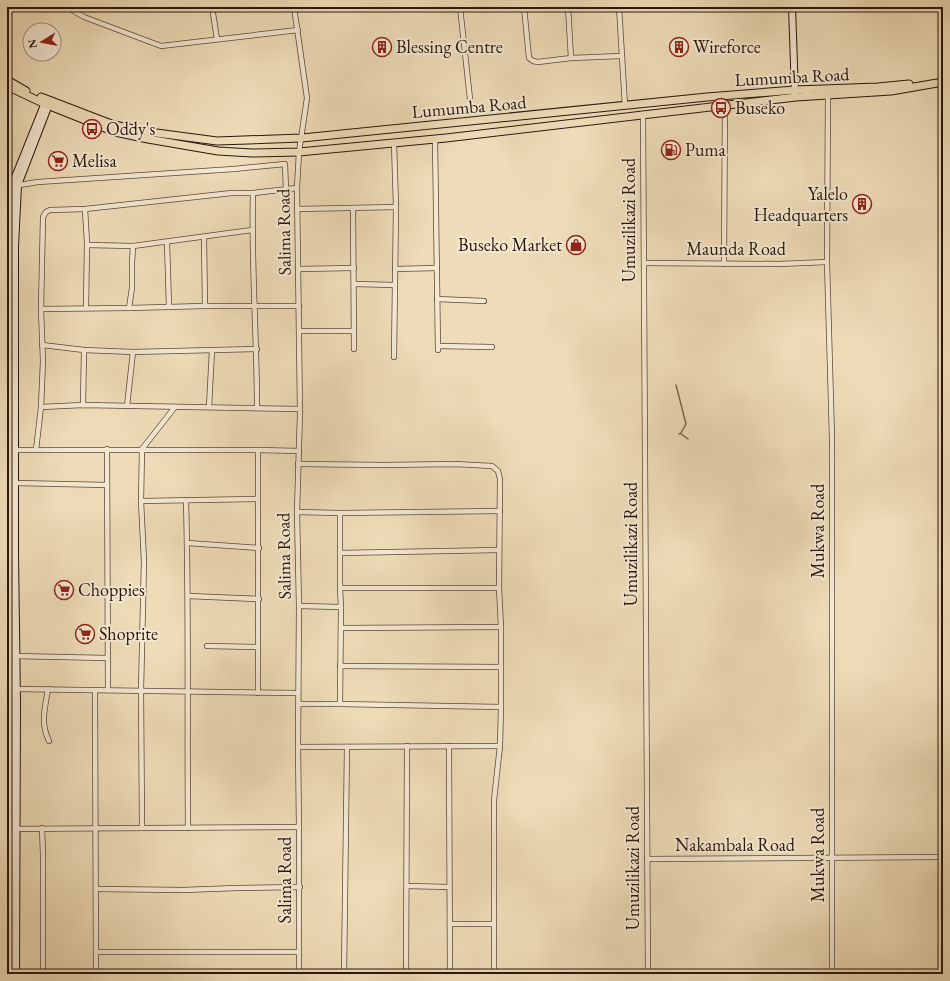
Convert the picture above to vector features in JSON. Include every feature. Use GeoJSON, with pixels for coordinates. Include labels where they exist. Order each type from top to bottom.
{"type":"FeatureCollection","features":[{"type":"Feature","properties":{"kind":"main road"},"geometry":{"type":"LineString","coordinates":[[792,7],[795,93]]}},
{"type":"Feature","properties":{"kind":"main road","name":"Lumumba Road"},"geometry":{"type":"LineString","coordinates":[[7,80],[48,103],[114,125],[149,132],[218,141],[302,138],[719,96],[884,87],[943,78]]}},
{"type":"Feature","properties":{"kind":"main road","name":"Lumumba Road"},"geometry":{"type":"LineString","coordinates":[[828,91],[891,91],[943,82]]}},
{"type":"Feature","properties":{"kind":"main road","name":"Lumumba Road"},"geometry":{"type":"LineString","coordinates":[[7,86],[115,132],[218,151],[252,152],[299,152],[557,126],[725,104],[795,93]]}},
{"type":"Feature","properties":{"kind":"main road"},"geometry":{"type":"LineString","coordinates":[[11,570],[14,484],[8,405],[8,334],[13,186],[48,103]]}},
{"type":"Feature","properties":{"kind":"main road"},"geometry":{"type":"LineString","coordinates":[[10,974],[15,689],[11,570],[11,450],[15,246],[13,186]]}},
{"type":"Feature","properties":{"kind":"main road"},"geometry":{"type":"LineString","coordinates":[[15,689],[10,702],[16,974]]}},
{"type":"Feature","properties":{"kind":"street"},"geometry":{"type":"LineString","coordinates":[[66,7],[84,17],[161,46],[298,30]]}},
{"type":"Feature","properties":{"kind":"street"},"geometry":{"type":"LineString","coordinates":[[212,7],[217,40]]}},
{"type":"Feature","properties":{"kind":"street","name":"Salima Road"},"geometry":{"type":"LineString","coordinates":[[294,7],[307,98],[299,152],[297,188],[300,409],[297,512],[300,606],[298,693],[300,887],[299,974]]}},
{"type":"Feature","properties":{"kind":"street"},"geometry":{"type":"LineString","coordinates":[[460,7],[470,99]]}},
{"type":"Feature","properties":{"kind":"street"},"geometry":{"type":"LineString","coordinates":[[524,7],[529,58],[533,62],[570,58],[621,56]]}},
{"type":"Feature","properties":{"kind":"street"},"geometry":{"type":"LineString","coordinates":[[568,7],[570,58]]}},
{"type":"Feature","properties":{"kind":"street"},"geometry":{"type":"LineString","coordinates":[[620,7],[621,56],[625,106]]}},
{"type":"Feature","properties":{"kind":"street","name":"Mukwa Road"},"geometry":{"type":"LineString","coordinates":[[828,91],[828,262],[832,438],[832,974]]}},
{"type":"Feature","properties":{"kind":"street"},"geometry":{"type":"LineString","coordinates":[[724,264],[725,104]]}},
{"type":"Feature","properties":{"kind":"street","name":"Umuzilikazi Road"},"geometry":{"type":"LineString","coordinates":[[643,114],[648,974]]}},
{"type":"Feature","properties":{"kind":"street"},"geometry":{"type":"LineString","coordinates":[[435,139],[438,348],[492,347]]}},
{"type":"Feature","properties":{"kind":"street"},"geometry":{"type":"LineString","coordinates":[[394,143],[396,207],[394,357]]}},
{"type":"Feature","properties":{"kind":"street"},"geometry":{"type":"LineString","coordinates":[[13,186],[38,182],[234,169],[285,164],[286,189]]}},
{"type":"Feature","properties":{"kind":"street"},"geometry":{"type":"LineString","coordinates":[[36,450],[41,407],[43,218],[46,212],[50,210],[85,209],[232,193],[297,188]]}},
{"type":"Feature","properties":{"kind":"street"},"geometry":{"type":"LineString","coordinates":[[253,192],[252,230],[257,350],[257,408]]}},
{"type":"Feature","properties":{"kind":"street"},"geometry":{"type":"LineString","coordinates":[[298,209],[396,207]]}},
{"type":"Feature","properties":{"kind":"street"},"geometry":{"type":"LineString","coordinates":[[353,208],[354,349]]}},
{"type":"Feature","properties":{"kind":"street"},"geometry":{"type":"LineString","coordinates":[[85,209],[87,246],[86,308]]}},
{"type":"Feature","properties":{"kind":"street"},"geometry":{"type":"LineString","coordinates":[[87,246],[134,246],[252,230]]}},
{"type":"Feature","properties":{"kind":"street"},"geometry":{"type":"LineString","coordinates":[[204,237],[205,306]]}},
{"type":"Feature","properties":{"kind":"street"},"geometry":{"type":"LineString","coordinates":[[167,242],[169,307]]}},
{"type":"Feature","properties":{"kind":"street"},"geometry":{"type":"LineString","coordinates":[[129,308],[132,288],[134,246]]}},
{"type":"Feature","properties":{"kind":"street","name":"Maunda Road"},"geometry":{"type":"LineString","coordinates":[[644,263],[724,264],[828,262]]}},
{"type":"Feature","properties":{"kind":"street"},"geometry":{"type":"LineString","coordinates":[[299,269],[354,268]]}},
{"type":"Feature","properties":{"kind":"street"},"geometry":{"type":"LineString","coordinates":[[395,269],[437,268]]}},
{"type":"Feature","properties":{"kind":"street"},"geometry":{"type":"LineString","coordinates":[[354,284],[395,285]]}},
{"type":"Feature","properties":{"kind":"street"},"geometry":{"type":"LineString","coordinates":[[438,299],[484,301]]}},
{"type":"Feature","properties":{"kind":"street"},"geometry":{"type":"LineString","coordinates":[[41,309],[299,306]]}},
{"type":"Feature","properties":{"kind":"street"},"geometry":{"type":"LineString","coordinates":[[299,330],[354,331]]}},
{"type":"Feature","properties":{"kind":"street"},"geometry":{"type":"LineString","coordinates":[[42,345],[84,350],[133,352],[257,350]]}},
{"type":"Feature","properties":{"kind":"street"},"geometry":{"type":"LineString","coordinates":[[83,405],[84,350]]}},
{"type":"Feature","properties":{"kind":"street"},"geometry":{"type":"LineString","coordinates":[[209,407],[212,350]]}},
{"type":"Feature","properties":{"kind":"street"},"geometry":{"type":"LineString","coordinates":[[127,406],[133,352]]}},
{"type":"Feature","properties":{"kind":"street"},"geometry":{"type":"LineString","coordinates":[[41,407],[83,405],[300,409]]}},
{"type":"Feature","properties":{"kind":"street"},"geometry":{"type":"LineString","coordinates":[[142,828],[141,690],[144,561],[142,449],[175,407]]}},
{"type":"Feature","properties":{"kind":"street"},"geometry":{"type":"LineString","coordinates":[[107,449],[108,690]]}},
{"type":"Feature","properties":{"kind":"street"},"geometry":{"type":"LineString","coordinates":[[11,450],[142,449],[299,451]]}},
{"type":"Feature","properties":{"kind":"street"},"geometry":{"type":"LineString","coordinates":[[258,450],[258,693]]}},
{"type":"Feature","properties":{"kind":"street"},"geometry":{"type":"LineString","coordinates":[[298,464],[384,466],[455,464],[492,466],[498,471],[500,479],[499,588],[501,627],[501,707],[500,746],[494,800],[494,974]]}},
{"type":"Feature","properties":{"kind":"street"},"geometry":{"type":"LineString","coordinates":[[14,484],[107,485]]}},
{"type":"Feature","properties":{"kind":"street"},"geometry":{"type":"LineString","coordinates":[[142,501],[258,499]]}},
{"type":"Feature","properties":{"kind":"street"},"geometry":{"type":"LineString","coordinates":[[186,500],[188,596],[188,828]]}},
{"type":"Feature","properties":{"kind":"street"},"geometry":{"type":"LineString","coordinates":[[297,512],[340,513],[500,511]]}},
{"type":"Feature","properties":{"kind":"street"},"geometry":{"type":"LineString","coordinates":[[340,513],[340,704]]}},
{"type":"Feature","properties":{"kind":"street"},"geometry":{"type":"LineString","coordinates":[[187,543],[258,548]]}},
{"type":"Feature","properties":{"kind":"street"},"geometry":{"type":"LineString","coordinates":[[340,554],[499,550]]}},
{"type":"Feature","properties":{"kind":"street"},"geometry":{"type":"LineString","coordinates":[[340,588],[499,588]]}},
{"type":"Feature","properties":{"kind":"street"},"geometry":{"type":"LineString","coordinates":[[188,596],[259,599]]}},
{"type":"Feature","properties":{"kind":"street"},"geometry":{"type":"LineString","coordinates":[[300,606],[341,607]]}},
{"type":"Feature","properties":{"kind":"street"},"geometry":{"type":"LineString","coordinates":[[341,628],[501,627]]}},
{"type":"Feature","properties":{"kind":"street"},"geometry":{"type":"LineString","coordinates":[[207,646],[258,647]]}},
{"type":"Feature","properties":{"kind":"street"},"geometry":{"type":"LineString","coordinates":[[14,656],[107,658]]}},
{"type":"Feature","properties":{"kind":"street"},"geometry":{"type":"LineString","coordinates":[[340,666],[501,667]]}},
{"type":"Feature","properties":{"kind":"street"},"geometry":{"type":"LineString","coordinates":[[15,689],[298,693]]}},
{"type":"Feature","properties":{"kind":"street"},"geometry":{"type":"LineString","coordinates":[[48,690],[43,725],[49,741]]}},
{"type":"Feature","properties":{"kind":"street"},"geometry":{"type":"LineString","coordinates":[[95,690],[96,974]]}},
{"type":"Feature","properties":{"kind":"street"},"geometry":{"type":"LineString","coordinates":[[298,704],[501,707]]}},
{"type":"Feature","properties":{"kind":"street"},"geometry":{"type":"LineString","coordinates":[[406,974],[407,746]]}},
{"type":"Feature","properties":{"kind":"street"},"geometry":{"type":"LineString","coordinates":[[449,746],[450,974]]}},
{"type":"Feature","properties":{"kind":"street"},"geometry":{"type":"LineString","coordinates":[[298,747],[500,746]]}},
{"type":"Feature","properties":{"kind":"street"},"geometry":{"type":"LineString","coordinates":[[344,974],[347,747]]}},
{"type":"Feature","properties":{"kind":"street"},"geometry":{"type":"LineString","coordinates":[[12,829],[299,827]]}},
{"type":"Feature","properties":{"kind":"street"},"geometry":{"type":"LineString","coordinates":[[42,828],[43,974]]}},
{"type":"Feature","properties":{"kind":"street","name":"Nakambala Road"},"geometry":{"type":"LineString","coordinates":[[647,859],[943,857]]}},
{"type":"Feature","properties":{"kind":"street"},"geometry":{"type":"LineString","coordinates":[[407,886],[449,887]]}},
{"type":"Feature","properties":{"kind":"street"},"geometry":{"type":"LineString","coordinates":[[96,888],[183,890],[300,887]]}},
{"type":"Feature","properties":{"kind":"street"},"geometry":{"type":"LineString","coordinates":[[450,924],[494,924]]}},
{"type":"Feature","properties":{"kind":"street"},"geometry":{"type":"LineString","coordinates":[[96,952],[299,952]]}},
{"type":"Feature","properties":{"kind":"waterway"},"geometry":{"type":"LineString","coordinates":[[676,385],[686,424],[679,434]]}},
{"type":"Feature","properties":{"kind":"waterway"},"geometry":{"type":"LineString","coordinates":[[681,434],[688,439]]}},
{"type":"Feature","properties":{"kind":"place","name":"Blessing Centre"},"geometry":{"type":"Point","coordinates":[382,47]}},
{"type":"Feature","properties":{"kind":"place","name":"Wireforce"},"geometry":{"type":"Point","coordinates":[679,47]}},
{"type":"Feature","properties":{"kind":"place","name":"Buseko"},"geometry":{"type":"Point","coordinates":[721,108]}},
{"type":"Feature","properties":{"kind":"place","name":"Oddy's"},"geometry":{"type":"Point","coordinates":[92,129]}},
{"type":"Feature","properties":{"kind":"place","name":"Puma"},"geometry":{"type":"Point","coordinates":[671,150]}},
{"type":"Feature","properties":{"kind":"place","name":"Melisa"},"geometry":{"type":"Point","coordinates":[58,161]}},
{"type":"Feature","properties":{"kind":"place","name":"Yalelo Headquarters"},"geometry":{"type":"Point","coordinates":[862,204]}},
{"type":"Feature","properties":{"kind":"place","name":"Buseko Market"},"geometry":{"type":"Point","coordinates":[576,245]}},
{"type":"Feature","properties":{"kind":"place","name":"Choppies"},"geometry":{"type":"Point","coordinates":[64,590]}},
{"type":"Feature","properties":{"kind":"place","name":"Shoprite"},"geometry":{"type":"Point","coordinates":[85,634]}}]}
